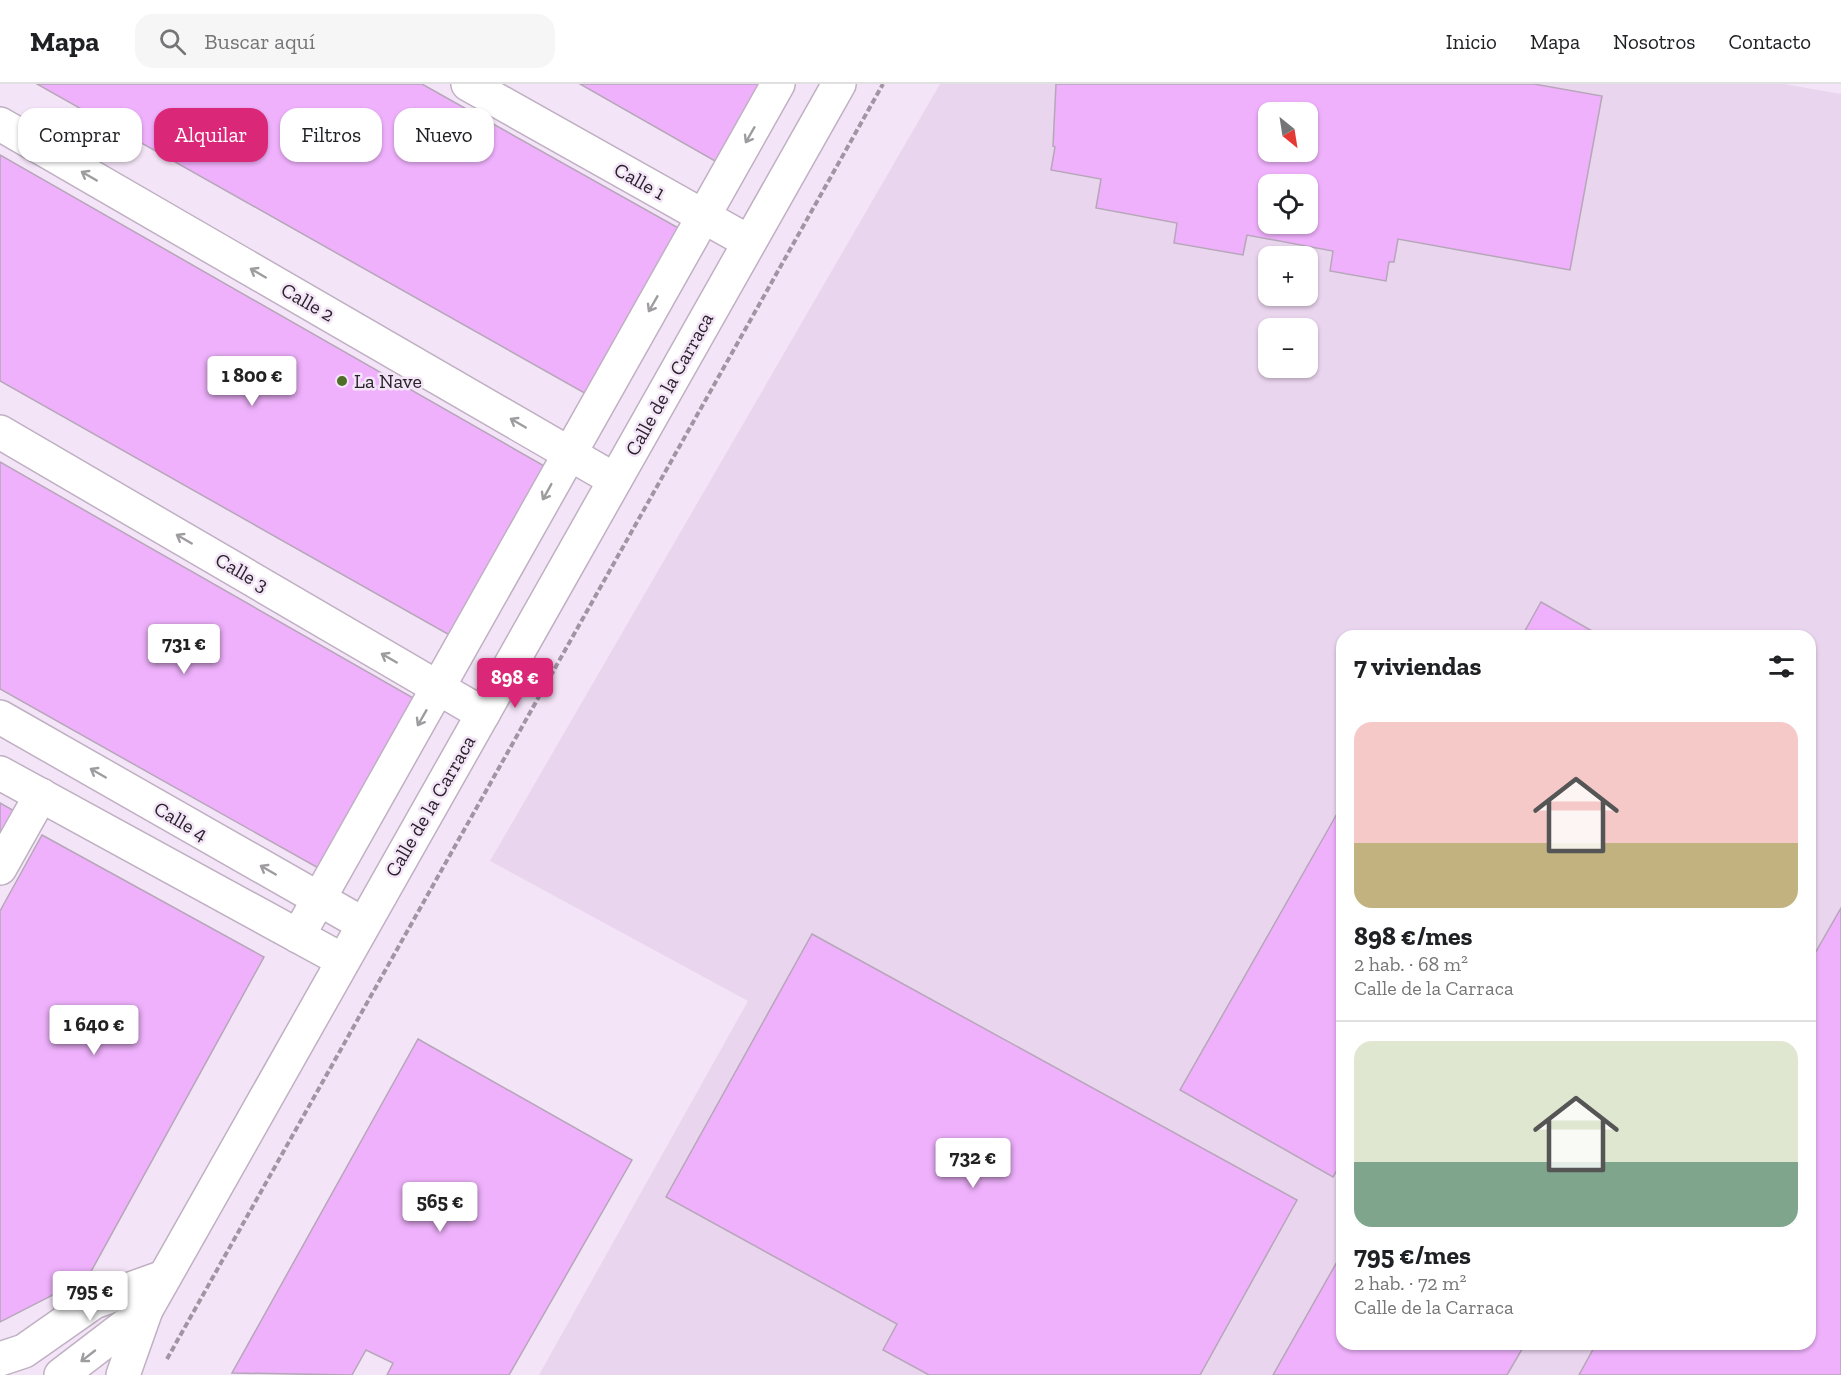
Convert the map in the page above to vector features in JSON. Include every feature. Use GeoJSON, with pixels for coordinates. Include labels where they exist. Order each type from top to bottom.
{"type":"FeatureCollection","features":[{"type":"Feature","properties":{"kind":"street","name":"Calle 1"},"geometry":{"type":"LineString","coordinates":[[468,84],[749,242]]}},
{"type":"Feature","properties":{"kind":"street"},"geometry":{"type":"LineString","coordinates":[[298,936],[440,687],[568,453],[778,84]]}},
{"type":"Feature","properties":{"kind":"street","name":"Calle de la Carraca"},"geometry":{"type":"LineString","coordinates":[[123,1375],[146,1310],[164,1277],[839,84]]}},
{"type":"Feature","properties":{"kind":"street","name":"Calle 2"},"geometry":{"type":"LineString","coordinates":[[0,124],[615,480]]}},
{"type":"Feature","properties":{"kind":"street","name":"Calle 3"},"geometry":{"type":"LineString","coordinates":[[0,432],[483,714]]}},
{"type":"Feature","properties":{"kind":"street","name":"Calle 4"},"geometry":{"type":"LineString","coordinates":[[0,717],[363,924]]}},
{"type":"Feature","properties":{"kind":"street"},"geometry":{"type":"LineString","coordinates":[[0,773],[342,960]]}},
{"type":"Feature","properties":{"kind":"street"},"geometry":{"type":"LineString","coordinates":[[0,868],[41,795]]}},
{"type":"Feature","properties":{"kind":"street"},"geometry":{"type":"LineString","coordinates":[[0,1359],[24,1351],[94,1302],[164,1277]]}},
{"type":"Feature","properties":{"kind":"street","name":"Calle de la Carraca"},"geometry":{"type":"LineString","coordinates":[[61,1375],[146,1310]]}},
{"type":"Feature","properties":{"kind":"path"},"geometry":{"type":"LineString","coordinates":[[163,1365],[884,84]]}},
{"type":"Feature","properties":{"kind":"shaded area"},"geometry":{"type":"Polygon","coordinates":[[[940,84],[1784,84],[1841,94],[1841,1375],[539,1375],[748,1001],[490,861],[940,84]]]}},
{"type":"Feature","properties":{"kind":"building"},"geometry":{"type":"Polygon","coordinates":[[[37,84],[422,84],[465,108],[394,108],[394,162],[494,162],[494,124],[682,230],[588,395],[175,162],[268,162],[268,108],[154,108],[154,150],[142,143],[142,108],[80,108],[37,84]]]}},
{"type":"Feature","properties":{"kind":"building"},"geometry":{"type":"Polygon","coordinates":[[[580,84],[766,84],[722,165],[580,84]]]}},
{"type":"Feature","properties":{"kind":"building"},"geometry":{"type":"Polygon","coordinates":[[[1056,84],[1534,84],[1602,96],[1570,270],[1398,239],[1394,262],[1389,262],[1386,281],[1330,271],[1333,251],[1318,248],[1318,246],[1306,246],[1247,235],[1243,255],[1174,243],[1177,223],[1096,208],[1101,179],[1051,170],[1055,147],[1053,146],[1056,84]]]}},
{"type":"Feature","properties":{"kind":"building"},"geometry":{"type":"Polygon","coordinates":[[[0,155],[553,471],[453,637],[0,381],[0,155]]]}},
{"type":"Feature","properties":{"kind":"building"},"geometry":{"type":"Polygon","coordinates":[[[0,462],[415,699],[320,869],[0,689],[0,462]]]}},
{"type":"Feature","properties":{"kind":"building"},"geometry":{"type":"Polygon","coordinates":[[[1541,602],[1590,630],[1525,630],[1541,602]]]}},
{"type":"Feature","properties":{"kind":"building"},"geometry":{"type":"Polygon","coordinates":[[[0,803],[16,812],[0,840],[0,803]]]}},
{"type":"Feature","properties":{"kind":"building"},"geometry":{"type":"Polygon","coordinates":[[[1336,816],[1336,1172],[1333,1177],[1180,1090],[1336,816]]]}},
{"type":"Feature","properties":{"kind":"building"},"geometry":{"type":"Polygon","coordinates":[[[42,835],[264,957],[88,1277],[0,1322],[0,911],[42,835]]]}},
{"type":"Feature","properties":{"kind":"building"},"geometry":{"type":"Polygon","coordinates":[[[1841,908],[1841,1375],[1579,1375],[1593,1350],[1816,1350],[1816,952],[1841,908]]]}},
{"type":"Feature","properties":{"kind":"building"},"geometry":{"type":"Polygon","coordinates":[[[812,934],[1297,1200],[1200,1375],[929,1375],[883,1350],[897,1324],[666,1197],[812,934]]]}},
{"type":"Feature","properties":{"kind":"building"},"geometry":{"type":"Polygon","coordinates":[[[418,1039],[632,1160],[509,1375],[387,1375],[393,1363],[366,1350],[352,1375],[232,1373],[418,1039]]]}},
{"type":"Feature","properties":{"kind":"building"},"geometry":{"type":"Polygon","coordinates":[[[1336,1264],[1336,1350],[1522,1350],[1507,1375],[1273,1375],[1336,1264]]]}},
{"type":"Feature","properties":{"kind":"place","name":"La Nave"},"geometry":{"type":"Point","coordinates":[342,381]}}]}
